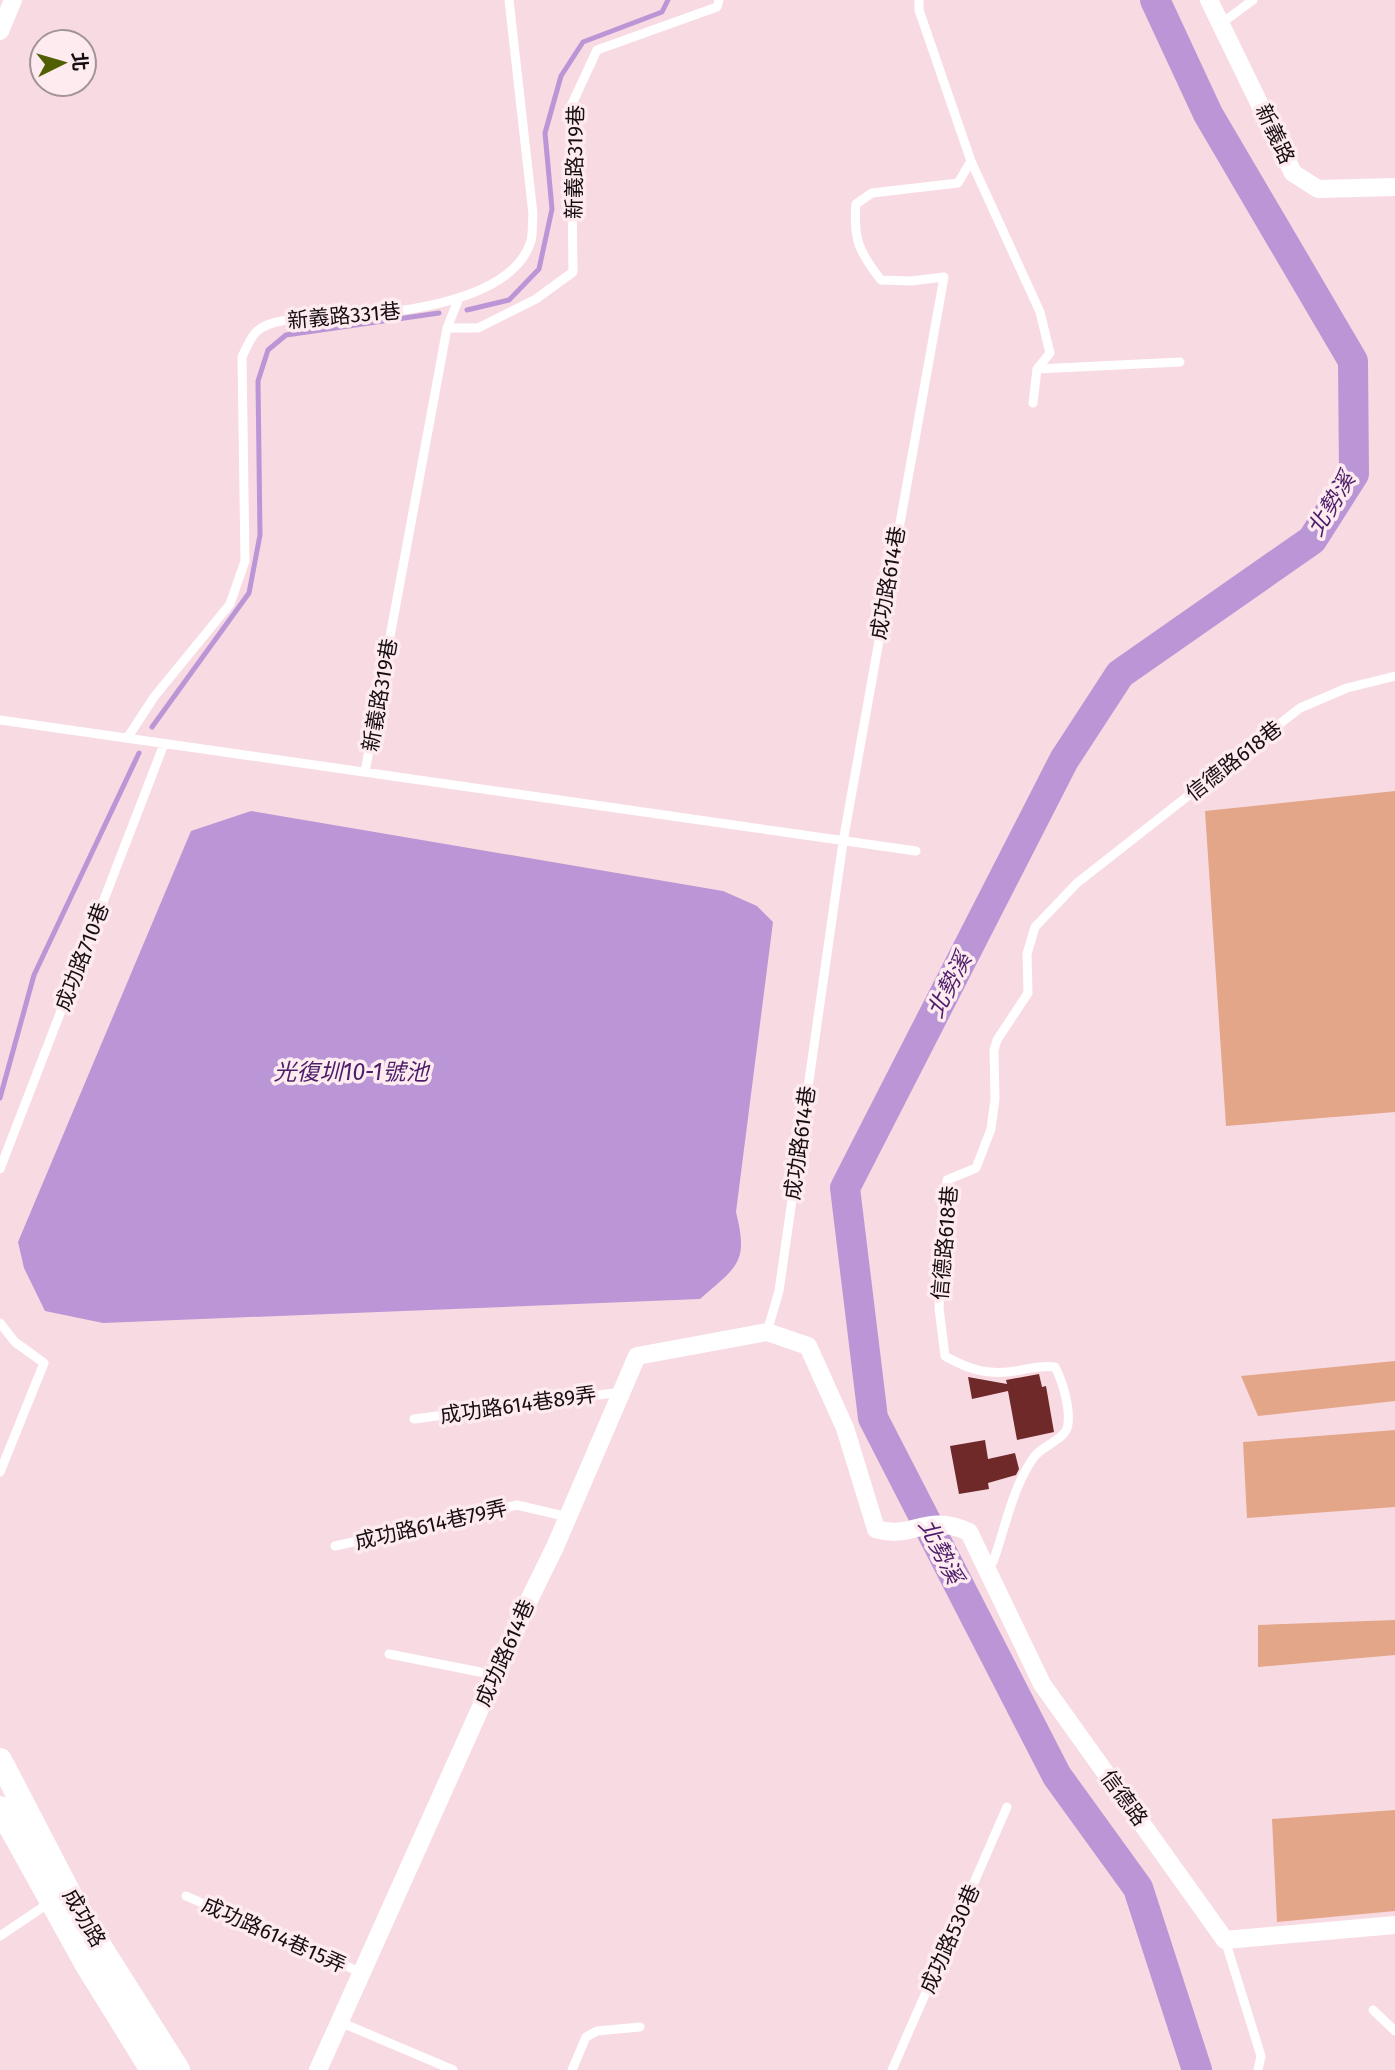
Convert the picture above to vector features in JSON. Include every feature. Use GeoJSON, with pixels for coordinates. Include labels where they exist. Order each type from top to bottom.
{"type":"FeatureCollection","features":[{"type":"Feature","properties":{"kind":"street"},"geometry":{"type":"LineString","coordinates":[[0,31],[13,0]]}},
{"type":"Feature","properties":{"kind":"street","name":"新義路"},"geometry":{"type":"LineString","coordinates":[[1209,0],[1293,173],[1318,189],[1395,187]]}},
{"type":"Feature","properties":{"kind":"street","name":"成功路614巷"},"geometry":{"type":"LineString","coordinates":[[318,2070],[568,1517],[637,1356],[767,1332],[808,1346],[845,1428],[876,1528],[892,1533],[934,1523]]}},
{"type":"Feature","properties":{"kind":"street","name":"信德路"},"geometry":{"type":"LineString","coordinates":[[934,1523],[950,1524],[969,1532],[1042,1684],[1226,1940]]}},
{"type":"Feature","properties":{"kind":"street","name":"成功路"},"geometry":{"type":"LineString","coordinates":[[0,1760],[61,1898],[152,2070]]}},
{"type":"Feature","properties":{"kind":"street","name":"成功路"},"geometry":{"type":"LineString","coordinates":[[0,1808],[178,2070]]}},
{"type":"Feature","properties":{"kind":"street"},"geometry":{"type":"LineString","coordinates":[[1226,1940],[1395,1925]]}},
{"type":"Feature","properties":{"kind":"lane","name":"新義路331巷"},"geometry":{"type":"LineString","coordinates":[[128,737],[154,697],[230,604],[245,561],[242,357],[251,337],[263,325],[281,321],[408,311],[459,298],[498,282],[520,261],[531,241],[533,214],[509,0]]}},
{"type":"Feature","properties":{"kind":"lane","name":"新義路319巷"},"geometry":{"type":"LineString","coordinates":[[447,328],[478,328],[536,299],[573,272],[571,106],[597,50],[717,7],[719,0]]}},
{"type":"Feature","properties":{"kind":"lane"},"geometry":{"type":"LineString","coordinates":[[919,0],[919,10],[971,161],[1040,312],[1051,353],[1037,369],[1033,403]]}},
{"type":"Feature","properties":{"kind":"lane"},"geometry":{"type":"LineString","coordinates":[[1222,23],[1253,0]]}},
{"type":"Feature","properties":{"kind":"lane","name":"成功路614巷"},"geometry":{"type":"LineString","coordinates":[[767,1332],[779,1291],[843,842],[944,277],[911,281],[881,279],[865,260],[854,233],[856,204],[872,193],[958,183],[971,161]]}},
{"type":"Feature","properties":{"kind":"lane","name":"新義路319巷"},"geometry":{"type":"LineString","coordinates":[[365,772],[447,328],[459,298]]}},
{"type":"Feature","properties":{"kind":"lane"},"geometry":{"type":"LineString","coordinates":[[1037,369],[1180,362]]}},
{"type":"Feature","properties":{"kind":"lane","name":"信德路618巷"},"geometry":{"type":"LineString","coordinates":[[987,1567],[993,1562],[1015,1492],[1035,1456],[1065,1434],[1068,1425],[1061,1378],[1055,1367],[1045,1365],[1006,1373],[969,1370],[945,1356],[939,1308],[947,1180],[976,1168],[984,1153],[995,1099],[994,1050],[997,1040],[1028,993],[1029,940],[1035,927],[1077,883],[1300,708],[1347,688],[1395,676]]}},
{"type":"Feature","properties":{"kind":"lane"},"geometry":{"type":"LineString","coordinates":[[0,720],[916,851]]}},
{"type":"Feature","properties":{"kind":"lane","name":"成功路710巷"},"geometry":{"type":"LineString","coordinates":[[0,1169],[164,744]]}},
{"type":"Feature","properties":{"kind":"lane"},"geometry":{"type":"LineString","coordinates":[[0,1323],[15,1342],[44,1363],[0,1472]]}},
{"type":"Feature","properties":{"kind":"lane","name":"成功路614巷89弄"},"geometry":{"type":"LineString","coordinates":[[414,1419],[622,1392]]}},
{"type":"Feature","properties":{"kind":"lane","name":"成功路614巷79弄"},"geometry":{"type":"LineString","coordinates":[[335,1546],[517,1505],[568,1517]]}},
{"type":"Feature","properties":{"kind":"lane"},"geometry":{"type":"LineString","coordinates":[[389,1654],[495,1675]]}},
{"type":"Feature","properties":{"kind":"lane","name":"成功路530巷"},"geometry":{"type":"LineString","coordinates":[[892,2070],[1007,1807]]}},
{"type":"Feature","properties":{"kind":"lane","name":"成功路614巷15弄"},"geometry":{"type":"LineString","coordinates":[[186,1896],[362,1973]]}},
{"type":"Feature","properties":{"kind":"lane"},"geometry":{"type":"LineString","coordinates":[[0,1936],[61,1898]]}},
{"type":"Feature","properties":{"kind":"lane"},"geometry":{"type":"LineString","coordinates":[[1226,1940],[1261,2056],[1258,2070]]}},
{"type":"Feature","properties":{"kind":"lane"},"geometry":{"type":"LineString","coordinates":[[1373,2010],[1395,2031]]}},
{"type":"Feature","properties":{"kind":"lane"},"geometry":{"type":"LineString","coordinates":[[340,2022],[453,2070]]}},
{"type":"Feature","properties":{"kind":"lane"},"geometry":{"type":"LineString","coordinates":[[572,2070],[586,2037],[597,2031],[640,2027]]}},
{"type":"Feature","properties":{"kind":"shaded area"},"geometry":{"type":"Polygon","coordinates":[[[1395,791],[1395,1112],[1226,1126],[1205,811],[1395,791]]]}},
{"type":"Feature","properties":{"kind":"shaded area"},"geometry":{"type":"Polygon","coordinates":[[[1395,1361],[1395,1401],[1258,1416],[1241,1376],[1395,1361]]]}},
{"type":"Feature","properties":{"kind":"shaded area"},"geometry":{"type":"Polygon","coordinates":[[[1395,1430],[1395,1507],[1247,1518],[1243,1442],[1395,1430]]]}},
{"type":"Feature","properties":{"kind":"shaded area"},"geometry":{"type":"Polygon","coordinates":[[[1395,1620],[1395,1655],[1258,1667],[1258,1625],[1395,1620]]]}},
{"type":"Feature","properties":{"kind":"shaded area"},"geometry":{"type":"Polygon","coordinates":[[[1395,1810],[1395,1911],[1277,1922],[1272,1819],[1395,1810]]]}},
{"type":"Feature","properties":{"kind":"water","name":"光復圳10-1號池"},"geometry":{"type":"Polygon","coordinates":[[[251,811],[723,891],[757,906],[773,922],[736,1212],[740,1229],[740,1254],[731,1271],[700,1299],[103,1323],[45,1311],[24,1268],[18,1242],[191,831],[251,811]]]}},
{"type":"Feature","properties":{"kind":"building"},"geometry":{"type":"Polygon","coordinates":[[[1039,1374],[1042,1387],[1046,1386],[1054,1432],[1017,1440],[1008,1391],[972,1399],[968,1377],[1007,1384],[1006,1380],[1039,1374]]]}},
{"type":"Feature","properties":{"kind":"building"},"geometry":{"type":"Polygon","coordinates":[[[985,1440],[988,1459],[1015,1453],[1019,1469],[1016,1475],[988,1483],[989,1489],[959,1494],[950,1446],[985,1440]]]}},
{"type":"Feature","properties":{"kind":"waterway"},"geometry":{"type":"LineString","coordinates":[[467,310],[509,300],[539,269],[552,209],[545,133],[561,76],[583,42],[662,12],[668,0]]}},
{"type":"Feature","properties":{"kind":"waterway","name":"北勢溪"},"geometry":{"type":"LineString","coordinates":[[1155,0],[1208,114],[1353,361],[1354,474],[1312,540],[1120,674],[1064,760],[845,1188],[873,1418],[1057,1776],[1138,1888],[1197,2070]]}},
{"type":"Feature","properties":{"kind":"waterway"},"geometry":{"type":"LineString","coordinates":[[152,727],[249,593],[260,535],[258,381],[268,350],[286,335],[439,313]]}},
{"type":"Feature","properties":{"kind":"waterway"},"geometry":{"type":"LineString","coordinates":[[0,1098],[34,975],[139,753]]}}]}
